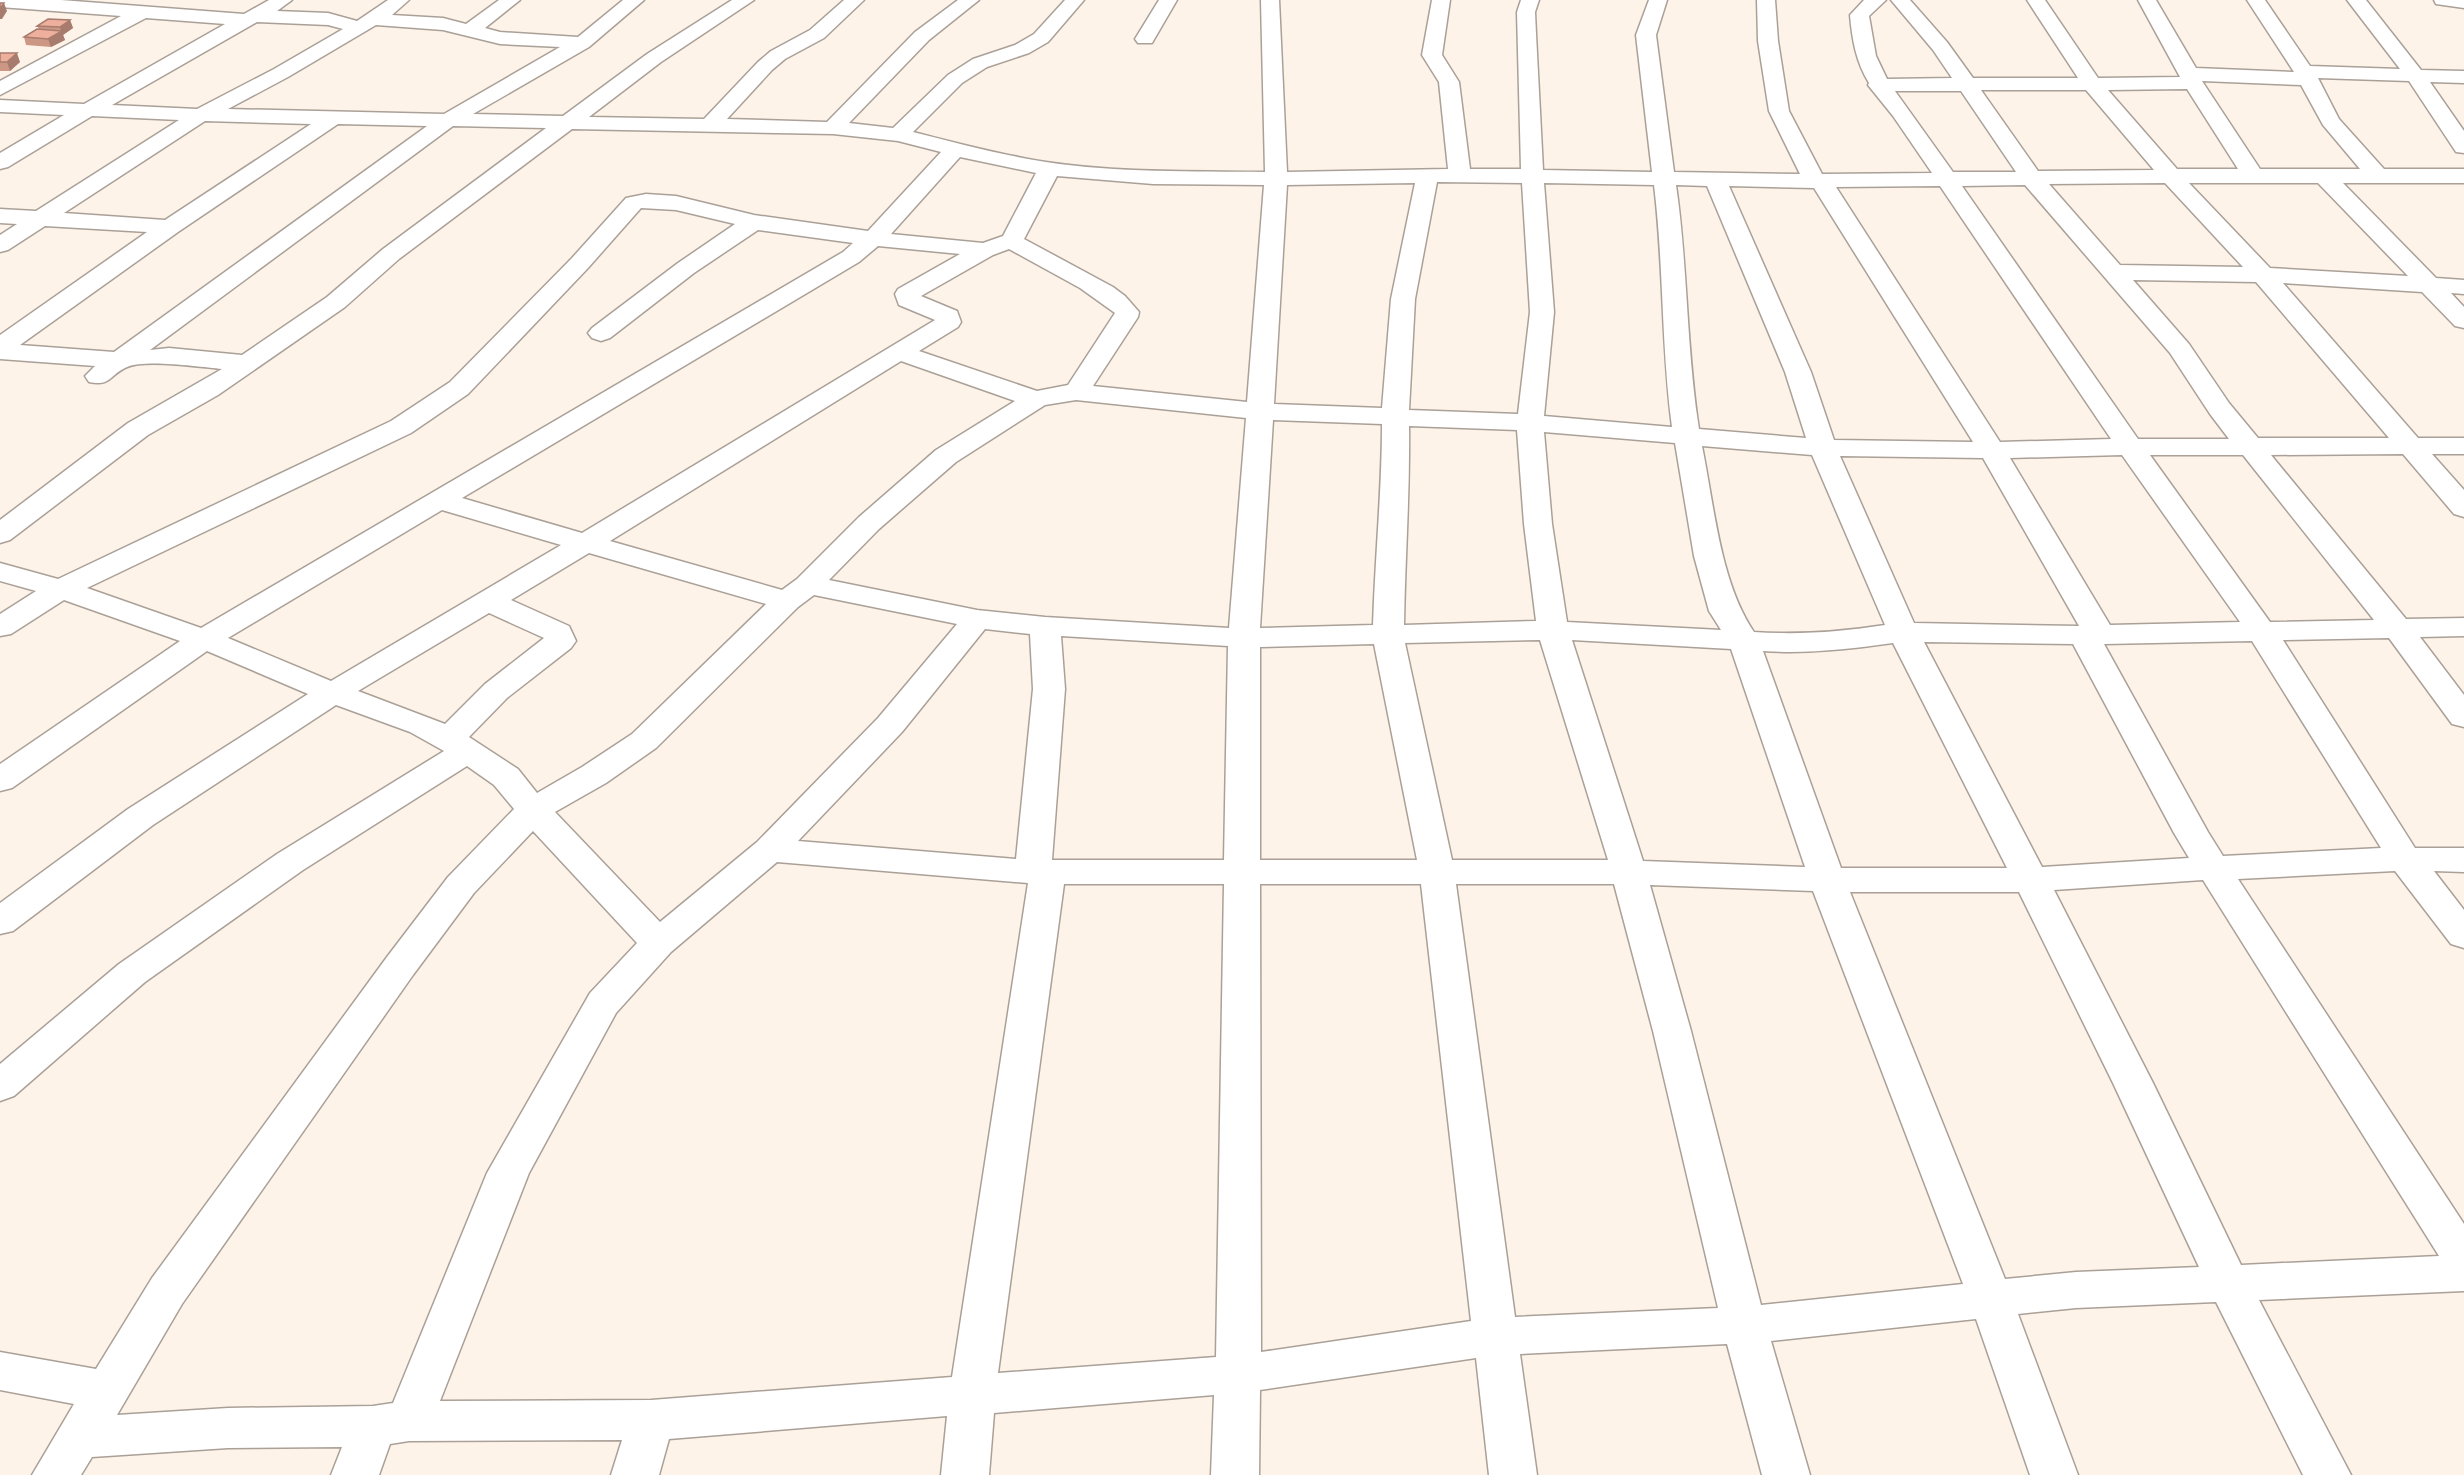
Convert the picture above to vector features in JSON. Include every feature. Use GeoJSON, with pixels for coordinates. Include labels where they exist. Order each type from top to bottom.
{"type":"FeatureCollection","features":[{"type":"Feature","properties":{"kind":"street"},"geometry":{"type":"LineString","coordinates":[[0,89],[165,0]]}},
{"type":"Feature","properties":{"kind":"street"},"geometry":{"type":"LineString","coordinates":[[0,162],[159,68],[283,0]]}},
{"type":"Feature","properties":{"kind":"street"},"geometry":{"type":"LineString","coordinates":[[0,244],[201,115],[281,73],[366,23],[400,0]]}},
{"type":"Feature","properties":{"kind":"street"},"geometry":{"type":"LineString","coordinates":[[472,29],[511,0]]}},
{"type":"Feature","properties":{"kind":"street"},"geometry":{"type":"LineString","coordinates":[[108,368],[334,206],[450,119],[582,43],[635,0]]}},
{"type":"Feature","properties":{"kind":"street"},"geometry":{"type":"LineString","coordinates":[[0,534],[138,429],[209,389],[336,302],[391,254],[654,58],[745,0]]}},
{"type":"Feature","properties":{"kind":"street"},"geometry":{"type":"LineString","coordinates":[[708,127],[765,66],[817,34],[855,0]]}},
{"type":"Feature","properties":{"kind":"street"},"geometry":{"type":"LineString","coordinates":[[833,128],[922,36],[970,0]]}},
{"type":"Feature","properties":{"kind":"street"},"geometry":{"type":"LineString","coordinates":[[898,135],[955,79],[980,63],[1022,49],[1041,38],[1075,0]]}},
{"type":"Feature","properties":{"kind":"street"},"geometry":{"type":"LineString","coordinates":[[1145,39],[1168,0]]}},
{"type":"Feature","properties":{"kind":"street"},"geometry":{"type":"LineString","coordinates":[[1235,1475],[1238,1374],[1244,638],[1276,179],[1270,0]]}},
{"type":"Feature","properties":{"kind":"street"},"geometry":{"type":"LineString","coordinates":[[1440,0],[1441,10],[1432,54],[1449,82],[1444,175],[1403,299],[1395,417],[1396,494],[1391,528],[1388,634],[1437,872],[1513,1475]]}},
{"type":"Feature","properties":{"kind":"street"},"geometry":{"type":"LineString","coordinates":[[1530,0],[1526,12],[1526,34],[1542,312],[1530,423],[1538,524],[1553,630],[1629,872],[1672,1031],[1744,1325],[1786,1475]]}},
{"type":"Feature","properties":{"kind":"street"},"geometry":{"type":"LineString","coordinates":[[1658,0],[1646,36],[1676,296],[1678,377],[1709,556],[1724,610],[1744,640],[1827,880],[1991,1299],[2054,1475]]}},
{"type":"Feature","properties":{"kind":"street"},"geometry":{"type":"LineString","coordinates":[[1766,0],[1768,41],[1779,111],[1817,181],[1992,450],[2091,634],[2192,834],[2464,1260]]}},
{"type":"Feature","properties":{"kind":"street"},"geometry":{"type":"LineString","coordinates":[[1876,0],[1866,6],[1859,15],[1861,44],[1878,85],[1901,112],[2130,447],[2262,632],[2405,860],[2464,936]]}},
{"type":"Feature","properties":{"kind":"street"},"geometry":{"type":"LineString","coordinates":[[1900,0],[1940,46],[2034,180],[2180,349],[2219,408],[2398,629],[2464,717]]}},
{"type":"Feature","properties":{"kind":"street"},"geometry":{"type":"LineString","coordinates":[[2036,0],[2092,85],[2172,176],[2264,274],[2464,508]]}},
{"type":"Feature","properties":{"kind":"street"},"geometry":{"type":"LineString","coordinates":[[2147,0],[2191,79],[2253,176]]}},
{"type":"Feature","properties":{"kind":"street"},"geometry":{"type":"LineString","coordinates":[[2256,0],[2306,75],[2330,121],[2378,176]]}},
{"type":"Feature","properties":{"kind":"street"},"geometry":{"type":"LineString","coordinates":[[2356,0],[2416,76],[2464,147]]}},
{"type":"Feature","properties":{"kind":"street"},"geometry":{"type":"LineString","coordinates":[[2443,0],[2464,2]]}},
{"type":"Feature","properties":{"kind":"street"},"geometry":{"type":"LineString","coordinates":[[0,1],[72,3],[142,12],[253,18],[443,24],[472,29],[500,38],[582,43]]}},
{"type":"Feature","properties":{"kind":"street"},"geometry":{"type":"LineString","coordinates":[[1878,85],[2092,85],[2306,75],[2464,77]]}},
{"type":"Feature","properties":{"kind":"street"},"geometry":{"type":"LineString","coordinates":[[0,106],[201,115],[833,128],[898,135],[1009,162],[1049,169],[1153,177],[1276,179],[1444,175],[1817,181],[2034,180],[2172,176],[2464,176]]}},
{"type":"Feature","properties":{"kind":"street"},"geometry":{"type":"LineString","coordinates":[[0,349],[170,227],[333,118]]}},
{"type":"Feature","properties":{"kind":"street"},"geometry":{"type":"LineString","coordinates":[[0,780],[204,639],[851,257],[874,238],[955,149]]}},
{"type":"Feature","properties":{"kind":"street"},"geometry":{"type":"LineString","coordinates":[[0,922],[134,822],[330,692],[588,542],[949,322],[948,316],[908,300],[907,294],[985,250],[1011,241],[1020,228],[1049,169]]}},
{"type":"Feature","properties":{"kind":"street"},"geometry":{"type":"LineString","coordinates":[[2324,176],[2432,285],[2464,321]]}},
{"type":"Feature","properties":{"kind":"street"},"geometry":{"type":"LineString","coordinates":[[1716,181],[1798,372],[1823,448],[1903,632],[2031,880],[2133,1083],[2228,1283],[2327,1475]]}},
{"type":"Feature","properties":{"kind":"street"},"geometry":{"type":"LineString","coordinates":[[0,627],[61,589],[401,427],[429,410],[459,388],[580,263],[634,203],[658,200],[754,222],[985,250]]}},
{"type":"Feature","properties":{"kind":"street"},"geometry":{"type":"LineString","coordinates":[[0,216],[170,227]]}},
{"type":"Feature","properties":{"kind":"street"},"geometry":{"type":"LineString","coordinates":[[601,333],[686,268],[754,222]]}},
{"type":"Feature","properties":{"kind":"street"},"geometry":{"type":"LineString","coordinates":[[1011,241],[1096,287],[1124,307],[1127,312],[1126,317],[1076,392]]}},
{"type":"Feature","properties":{"kind":"street"},"geometry":{"type":"LineString","coordinates":[[2112,272],[2264,274],[2464,287]]}},
{"type":"Feature","properties":{"kind":"street"},"geometry":{"type":"LineString","coordinates":[[0,349],[108,368],[169,356],[245,363]]}},
{"type":"Feature","properties":{"kind":"street"},"geometry":{"type":"LineString","coordinates":[[898,352],[1036,399]]}},
{"type":"Feature","properties":{"kind":"street"},"geometry":{"type":"LineString","coordinates":[[56,1475],[167,1292],[400,966],[461,885],[533,810],[594,775],[644,741],[869,523],[946,456],[1036,399],[1076,392],[1259,411],[1530,423],[1823,448],[1992,450],[2130,447],[2464,446]]}},
{"type":"Feature","properties":{"kind":"street"},"geometry":{"type":"LineString","coordinates":[[437,500],[588,542],[797,593],[1045,627],[1244,638],[1553,630],[1799,644],[1835,642],[1903,632],[2091,634],[2464,627]]}},
{"type":"Feature","properties":{"kind":"street"},"geometry":{"type":"LineString","coordinates":[[0,572],[61,589],[204,639],[330,692],[422,724],[506,777],[533,810],[658,943]]}},
{"type":"Feature","properties":{"kind":"street"},"geometry":{"type":"LineString","coordinates":[[0,1086],[132,973],[457,745],[496,691],[560,641],[558,633],[486,600]]}},
{"type":"Feature","properties":{"kind":"street"},"geometry":{"type":"LineString","coordinates":[[355,1475],[391,1424],[508,1173],[603,1003],[658,943],[769,850],[890,725],[977,619]]}},
{"type":"Feature","properties":{"kind":"street"},"geometry":{"type":"LineString","coordinates":[[965,1475],[972,1397],[1040,872],[1048,689],[1045,627]]}},
{"type":"Feature","properties":{"kind":"street"},"geometry":{"type":"LineString","coordinates":[[769,850],[1040,872],[1629,872],[1827,880],[2031,880],[2214,868],[2405,860],[2464,860]]}},
{"type":"Feature","properties":{"kind":"street"},"geometry":{"type":"LineString","coordinates":[[80,1438],[228,1428],[651,1420],[972,1397],[1238,1374],[1497,1336],[1744,1325],[2076,1290],[2464,1273]]}},
{"type":"Feature","properties":{"kind":"street"},"geometry":{"type":"LineString","coordinates":[[0,1371],[107,1390]]}},
{"type":"Feature","properties":{"kind":"street"},"geometry":{"type":"LineString","coordinates":[[635,1475],[651,1420]]}},
{"type":"Feature","properties":{"kind":"building"},"geometry":{"type":"Polygon","coordinates":[[[48,19],[70,20],[60,27],[37,26],[48,19]]]}},
{"type":"Feature","properties":{"kind":"building"},"geometry":{"type":"Polygon","coordinates":[[[37,29],[62,31],[48,39],[24,37],[37,29]]]}},
{"type":"Feature","properties":{"kind":"building"},"geometry":{"type":"Polygon","coordinates":[[[0,53],[17,53],[7,62],[0,62],[0,53]]]}}]}
